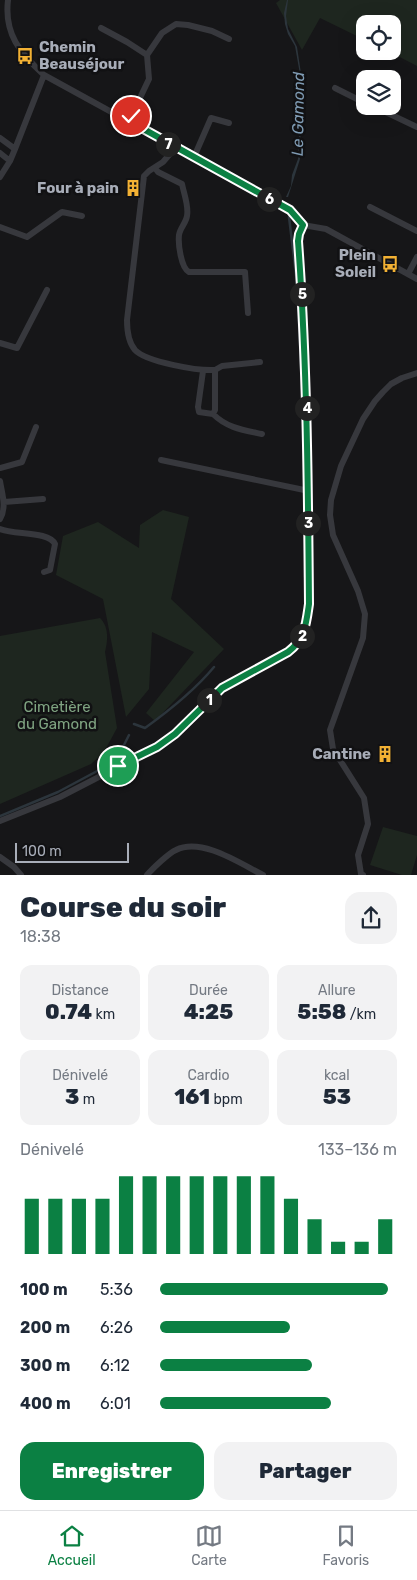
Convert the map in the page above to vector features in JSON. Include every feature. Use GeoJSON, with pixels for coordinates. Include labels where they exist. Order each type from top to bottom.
{"type":"FeatureCollection","features":[{"type":"Feature","properties":{"kind":"street"},"geometry":{"type":"LineString","coordinates":[[8,0],[7,12],[10,33],[24,56],[44,75],[290,210],[303,225],[326,229],[417,280]]}},
{"type":"Feature","properties":{"kind":"street"},"geometry":{"type":"LineString","coordinates":[[129,121],[149,79],[148,55],[162,33],[176,24],[188,25],[212,31],[230,39]]}},
{"type":"Feature","properties":{"kind":"street"},"geometry":{"type":"LineString","coordinates":[[102,28],[148,55]]}},
{"type":"Feature","properties":{"kind":"street"},"geometry":{"type":"LineString","coordinates":[[0,177],[10,161],[44,75]]}},
{"type":"Feature","properties":{"kind":"street"},"geometry":{"type":"LineString","coordinates":[[335,88],[356,98]]}},
{"type":"Feature","properties":{"kind":"street"},"geometry":{"type":"LineString","coordinates":[[391,115],[417,127]]}},
{"type":"Feature","properties":{"kind":"street"},"geometry":{"type":"LineString","coordinates":[[194,158],[211,118],[229,123]]}},
{"type":"Feature","properties":{"kind":"street"},"geometry":{"type":"LineString","coordinates":[[0,138],[15,149]]}},
{"type":"Feature","properties":{"kind":"street"},"geometry":{"type":"LineString","coordinates":[[176,148],[164,162],[144,176],[127,320],[128,332],[134,349],[146,358],[204,371],[215,370],[222,366],[260,362]]}},
{"type":"Feature","properties":{"kind":"street"},"geometry":{"type":"LineString","coordinates":[[0,153],[10,161]]}},
{"type":"Feature","properties":{"kind":"street"},"geometry":{"type":"LineString","coordinates":[[155,168],[158,172],[182,184],[188,217],[180,234],[182,262],[185,270],[190,272],[245,272],[248,313]]}},
{"type":"Feature","properties":{"kind":"street"},"geometry":{"type":"LineString","coordinates":[[370,207],[417,231]]}},
{"type":"Feature","properties":{"kind":"street"},"geometry":{"type":"LineString","coordinates":[[0,227],[27,237],[62,212],[82,216]]}},
{"type":"Feature","properties":{"kind":"street"},"geometry":{"type":"LineString","coordinates":[[0,821],[60,797],[157,747],[175,734],[222,688],[296,646],[305,630],[309,604],[309,491],[304,322],[298,241],[303,225]]}},
{"type":"Feature","properties":{"kind":"street"},"geometry":{"type":"LineString","coordinates":[[408,274],[417,257]]}},
{"type":"Feature","properties":{"kind":"street"},"geometry":{"type":"LineString","coordinates":[[0,343],[17,348],[47,290]]}},
{"type":"Feature","properties":{"kind":"street"},"geometry":{"type":"LineString","coordinates":[[213,414],[216,410],[215,370]]}},
{"type":"Feature","properties":{"kind":"street"},"geometry":{"type":"LineString","coordinates":[[204,371],[199,412],[213,414],[221,422],[235,428],[262,434]]}},
{"type":"Feature","properties":{"kind":"street"},"geometry":{"type":"LineString","coordinates":[[363,875],[361,874],[358,855],[368,824],[364,798],[333,750],[330,730],[363,638],[365,614],[358,591],[333,535],[330,515],[331,500],[341,466],[375,401],[391,384],[417,373]]}},
{"type":"Feature","properties":{"kind":"street"},"geometry":{"type":"LineString","coordinates":[[0,468],[22,462],[36,427]]}},
{"type":"Feature","properties":{"kind":"street"},"geometry":{"type":"LineString","coordinates":[[161,460],[309,491]]}},
{"type":"Feature","properties":{"kind":"street"},"geometry":{"type":"LineString","coordinates":[[0,481],[4,502],[3,514],[0,519]]}},
{"type":"Feature","properties":{"kind":"street"},"geometry":{"type":"LineString","coordinates":[[4,502],[43,499]]}},
{"type":"Feature","properties":{"kind":"street"},"geometry":{"type":"LineString","coordinates":[[0,529],[47,537],[54,541],[50,570],[44,572]]}},
{"type":"Feature","properties":{"kind":"street"},"geometry":{"type":"LineString","coordinates":[[147,875],[177,849],[197,846],[217,852],[263,875]]}},
{"type":"Feature","properties":{"kind":"street"},"geometry":{"type":"LineString","coordinates":[[0,857],[14,867],[21,875]]}},
{"type":"Feature","properties":{"kind":"green space"},"geometry":{"type":"Polygon","coordinates":[[[280,0],[417,0],[417,66],[401,58],[401,15],[356,15],[356,36],[320,18],[302,50],[276,3],[280,0]]]}},
{"type":"Feature","properties":{"kind":"green space"},"geometry":{"type":"Polygon","coordinates":[[[163,510],[189,517],[171,599],[224,649],[155,721],[146,713],[194,652],[152,632],[149,689],[126,717],[103,599],[56,575],[63,536],[98,522],[139,548],[140,525],[163,510]]]}},
{"type":"Feature","properties":{"kind":"green space","name":"Cimetière du Gamond"},"geometry":{"type":"Polygon","coordinates":[[[100,618],[105,625],[107,634],[105,652],[117,728],[104,752],[91,764],[0,804],[0,636],[100,618]]]}},
{"type":"Feature","properties":{"kind":"green space"},"geometry":{"type":"Polygon","coordinates":[[[383,827],[417,836],[417,855],[411,875],[402,875],[370,865],[383,827]]]}},
{"type":"Feature","properties":{"kind":"shaded area"},"geometry":{"type":"Polygon","coordinates":[[[287,0],[286,16],[288,29],[297,47],[302,80],[300,159],[288,197],[286,197],[298,159],[301,80],[295,46],[285,24],[284,13],[287,0]]]}},
{"type":"Feature","properties":{"kind":"waterway","name":"Le Gamond"},"geometry":{"type":"LineString","coordinates":[[289,217],[297,283],[304,428]]}},
{"type":"Feature","properties":{"kind":"waterway","name":"Le Gamond"},"geometry":{"type":"LineString","coordinates":[[305,538],[305,577]]}},
{"type":"Feature","properties":{"kind":"waterway","name":"Le Gamond"},"geometry":{"type":"LineString","coordinates":[[134,724],[145,728],[181,700],[214,667]]}},
{"type":"Feature","properties":{"kind":"waterway","name":"Le Gamond"},"geometry":{"type":"LineString","coordinates":[[0,816],[58,792],[116,761],[129,735]]}},
{"type":"Feature","properties":{"kind":"place","name":"Chemin Beauséjour"},"geometry":{"type":"Point","coordinates":[25,56]}},
{"type":"Feature","properties":{"kind":"place","name":"Four à pain"},"geometry":{"type":"Point","coordinates":[133,188]}},
{"type":"Feature","properties":{"kind":"place","name":"Plein Soleil"},"geometry":{"type":"Point","coordinates":[390,264]}},
{"type":"Feature","properties":{"kind":"place","name":"Cantine"},"geometry":{"type":"Point","coordinates":[385,754]}},
{"type":"Feature","properties":{"kind":"route"},"geometry":{"type":"LineString","coordinates":[[118,766],[157,747],[175,734],[222,688],[296,646],[305,630],[309,604],[308,437],[304,322],[298,241],[303,225],[290,210],[129,121],[131,116]]}}]}
